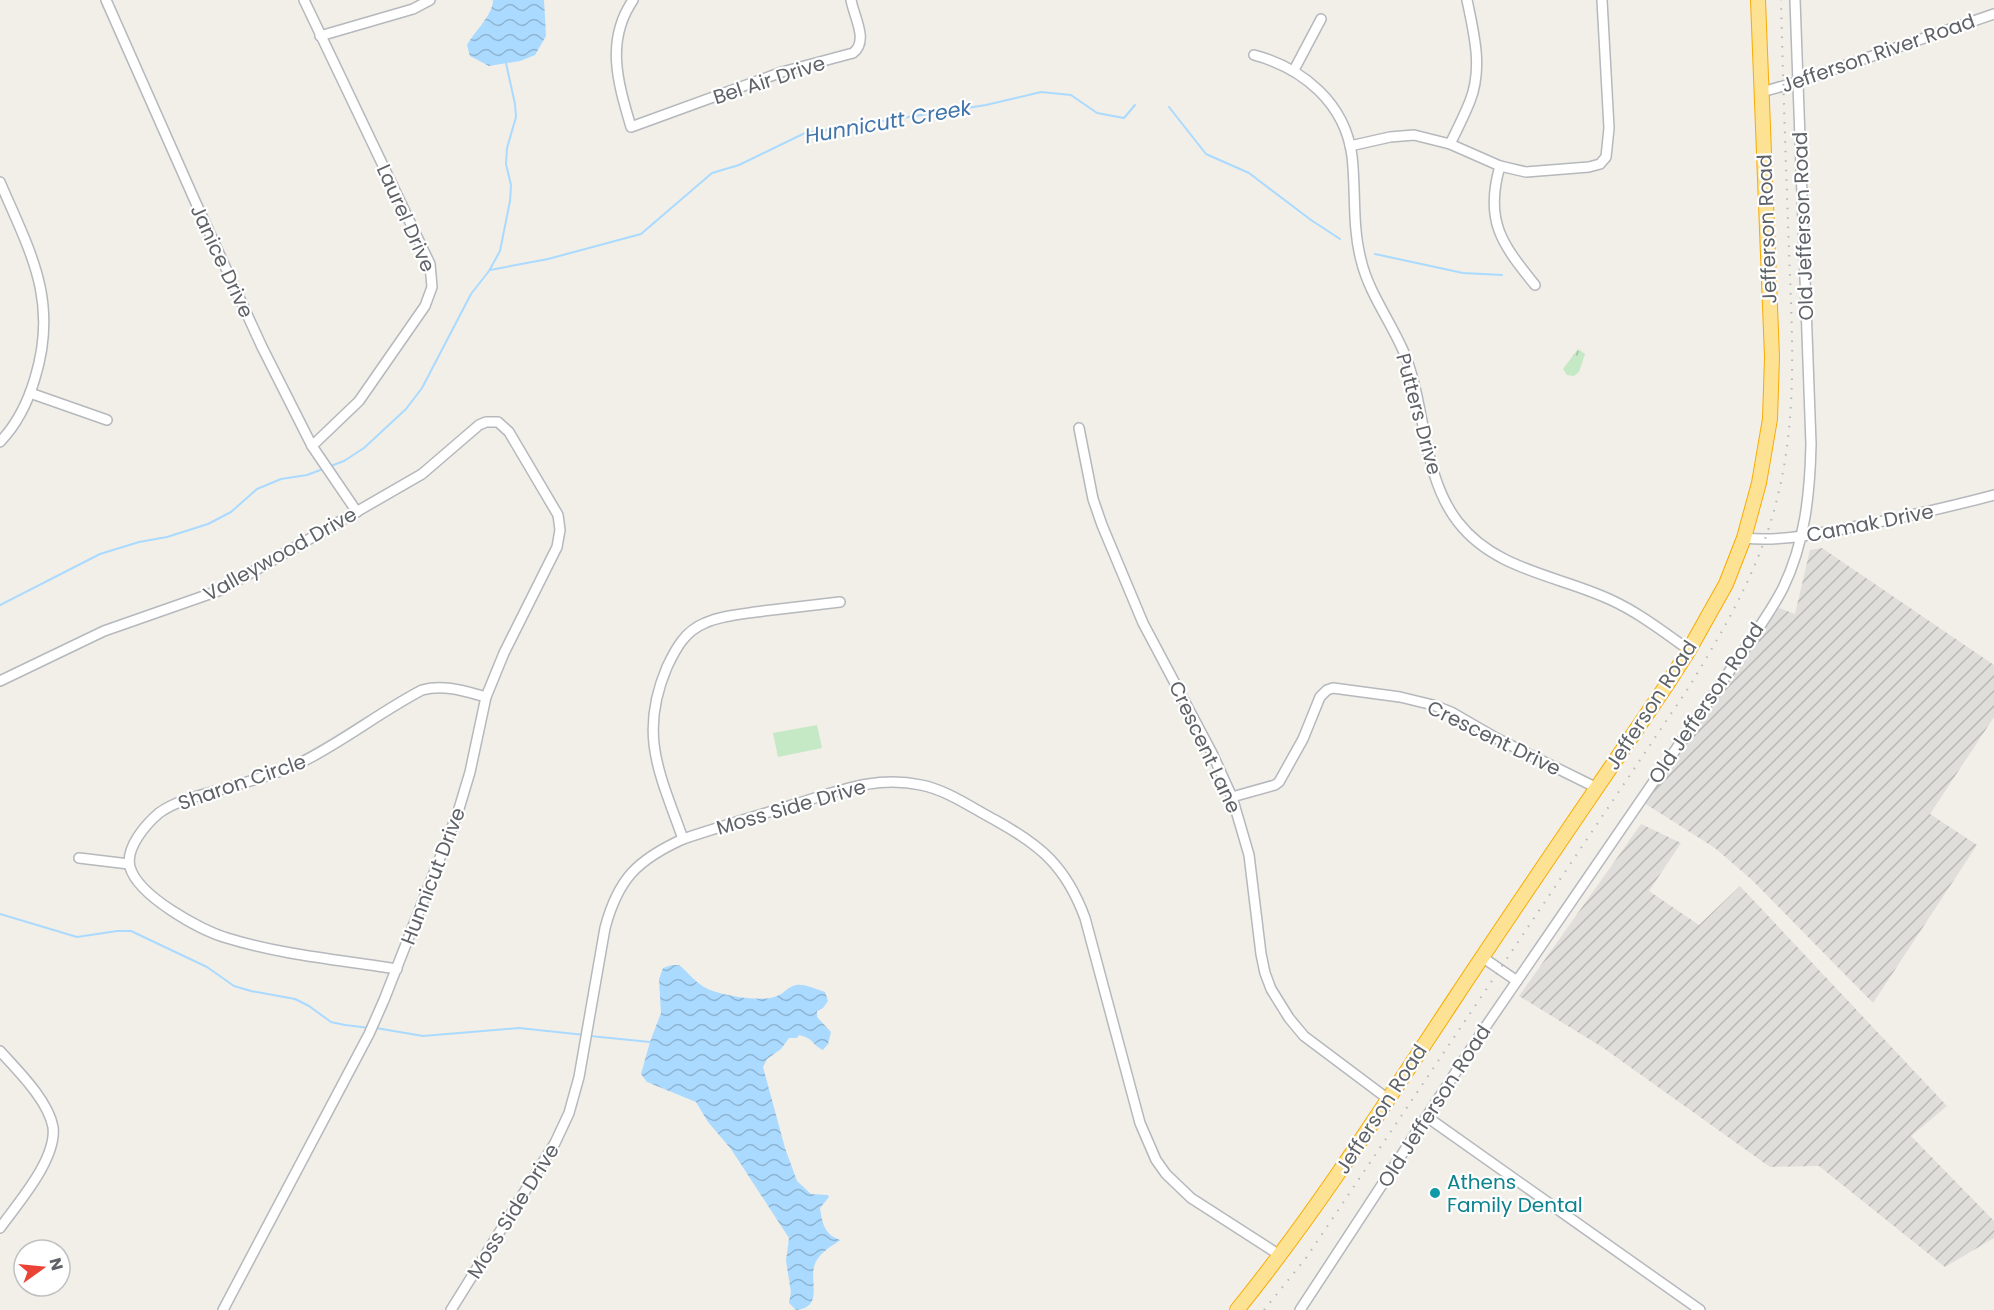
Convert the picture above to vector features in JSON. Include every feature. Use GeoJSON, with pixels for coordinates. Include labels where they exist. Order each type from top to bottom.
{"type":"FeatureCollection","features":[{"type":"Feature","properties":{"kind":"highway","name":"Jefferson Road"},"geometry":{"type":"LineString","coordinates":[[1237,1310],[1281,1256],[1329,1189],[1689,650],[1726,584],[1744,538],[1765,454],[1772,385],[1758,0]]}},
{"type":"Feature","properties":{"kind":"street","name":"Janice Drive"},"geometry":{"type":"LineString","coordinates":[[106,0],[223,262],[312,446],[357,512]]}},
{"type":"Feature","properties":{"kind":"street","name":"Laurel Drive"},"geometry":{"type":"LineString","coordinates":[[304,0],[430,264],[433,280],[425,306],[359,401],[312,446]]}},
{"type":"Feature","properties":{"kind":"street"},"geometry":{"type":"LineString","coordinates":[[320,36],[414,9],[430,0]]}},
{"type":"Feature","properties":{"kind":"street","name":"Bel Air Drive"},"geometry":{"type":"LineString","coordinates":[[633,0],[622,17],[616,42],[616,57],[623,99],[631,127],[782,72],[853,53],[859,48],[861,41],[851,0]]}},
{"type":"Feature","properties":{"kind":"street"},"geometry":{"type":"LineString","coordinates":[[1450,144],[1470,99],[1476,70],[1475,42],[1467,0]]}},
{"type":"Feature","properties":{"kind":"street"},"geometry":{"type":"LineString","coordinates":[[1350,146],[1408,135],[1426,137],[1450,144],[1500,166],[1527,172],[1595,166],[1606,157],[1608,101],[1602,0]]}},
{"type":"Feature","properties":{"kind":"street","name":"Old Jefferson Road"},"geometry":{"type":"LineString","coordinates":[[1300,1310],[1517,981],[1783,588],[1800,537],[1809,494],[1811,444],[1795,0]]}},
{"type":"Feature","properties":{"kind":"street","name":"Jefferson River Road"},"geometry":{"type":"LineString","coordinates":[[1762,92],[1994,14]]}},
{"type":"Feature","properties":{"kind":"street"},"geometry":{"type":"LineString","coordinates":[[1294,70],[1321,19]]}},
{"type":"Feature","properties":{"kind":"street","name":"Putters Drive"},"geometry":{"type":"LineString","coordinates":[[1254,56],[1294,70],[1314,85],[1341,122],[1350,146],[1361,260],[1366,276],[1407,360],[1436,482],[1448,509],[1469,536],[1500,558],[1610,599],[1689,650]]}},
{"type":"Feature","properties":{"kind":"street"},"geometry":{"type":"LineString","coordinates":[[1500,166],[1493,197],[1496,223],[1510,254],[1535,285]]}},
{"type":"Feature","properties":{"kind":"street"},"geometry":{"type":"LineString","coordinates":[[0,182],[32,255],[44,303],[45,319],[42,351],[30,393],[20,416],[0,442]]}},
{"type":"Feature","properties":{"kind":"street"},"geometry":{"type":"LineString","coordinates":[[30,393],[107,420]]}},
{"type":"Feature","properties":{"kind":"street","name":"Valleywood Drive"},"geometry":{"type":"LineString","coordinates":[[0,681],[104,631],[215,592],[422,474],[479,425],[486,422],[498,422],[509,432]]}},
{"type":"Feature","properties":{"kind":"street","name":"Crescent Lane"},"geometry":{"type":"LineString","coordinates":[[1079,428],[1093,500],[1102,525],[1143,623],[1202,733],[1232,797],[1249,855],[1265,973],[1275,995],[1289,1018],[1304,1036],[1388,1099]]}},
{"type":"Feature","properties":{"kind":"street","name":"Hunnicut Drive"},"geometry":{"type":"LineString","coordinates":[[223,1310],[369,1034],[397,969],[458,812],[486,697],[504,653],[557,547],[560,522],[554,506],[509,432]]}},
{"type":"Feature","properties":{"kind":"street","name":"Camak Drive"},"geometry":{"type":"LineString","coordinates":[[1744,538],[1764,540],[1800,537],[1994,495]]}},
{"type":"Feature","properties":{"kind":"street"},"geometry":{"type":"LineString","coordinates":[[683,839],[655,760],[652,736],[658,688],[682,640],[693,629],[719,618],[840,602]]}},
{"type":"Feature","properties":{"kind":"street","name":"Sharon Circle"},"geometry":{"type":"LineString","coordinates":[[129,864],[138,837],[148,824],[166,809],[294,766],[341,741],[422,690],[448,687],[486,697]]}},
{"type":"Feature","properties":{"kind":"street","name":"Crescent Drive"},"geometry":{"type":"LineString","coordinates":[[1232,797],[1279,782],[1303,740],[1320,697],[1333,688],[1400,697],[1433,705],[1451,712],[1496,738],[1597,788]]}},
{"type":"Feature","properties":{"kind":"street","name":"Moss Side Drive"},"geometry":{"type":"LineString","coordinates":[[451,1310],[555,1143],[569,1113],[579,1077],[604,928],[610,908],[631,873],[658,851],[683,839],[856,784],[892,781],[923,785],[948,794],[1031,841],[1059,868],[1077,898],[1085,918],[1140,1123],[1156,1160],[1166,1174],[1191,1198],[1281,1256]]}},
{"type":"Feature","properties":{"kind":"street"},"geometry":{"type":"LineString","coordinates":[[79,858],[129,864],[135,877],[150,894],[188,921],[213,934],[268,948],[397,969]]}},
{"type":"Feature","properties":{"kind":"street"},"geometry":{"type":"LineString","coordinates":[[1482,957],[1517,981]]}},
{"type":"Feature","properties":{"kind":"street"},"geometry":{"type":"LineString","coordinates":[[0,1051],[39,1099],[51,1120],[53,1137],[48,1156],[40,1170],[0,1228]]}},
{"type":"Feature","properties":{"kind":"street"},"geometry":{"type":"LineString","coordinates":[[1427,1118],[1700,1310]]}},
{"type":"Feature","properties":{"kind":"shaded area"},"geometry":{"type":"Polygon","coordinates":[[[1822,548],[1994,665],[1994,717],[1930,814],[1977,845],[1873,1003],[1752,880],[1715,848],[1644,803],[1779,608],[1795,614],[1810,550],[1822,548]]]}},
{"type":"Feature","properties":{"kind":"shaded area"},"geometry":{"type":"Polygon","coordinates":[[[1641,824],[1681,843],[1649,891],[1699,925],[1740,886],[1947,1106],[1911,1136],[1994,1221],[1994,1238],[1945,1267],[1819,1166],[1770,1167],[1602,1047],[1519,996],[1641,824]]]}},
{"type":"Feature","properties":{"kind":"green space"},"geometry":{"type":"Polygon","coordinates":[[[1578,349],[1585,354],[1579,372],[1574,376],[1567,375],[1563,369],[1578,349]]]}},
{"type":"Feature","properties":{"kind":"green space"},"geometry":{"type":"Polygon","coordinates":[[[817,725],[822,748],[778,757],[773,733],[817,725]]]}},
{"type":"Feature","properties":{"kind":"water"},"geometry":{"type":"Polygon","coordinates":[[[493,0],[544,0],[546,36],[535,55],[520,61],[489,66],[470,56],[467,45],[490,12],[493,0]]]}},
{"type":"Feature","properties":{"kind":"water"},"geometry":{"type":"Polygon","coordinates":[[[679,965],[704,987],[729,995],[770,998],[797,985],[809,986],[825,992],[828,1001],[823,1008],[817,1011],[817,1017],[831,1032],[828,1044],[823,1050],[799,1035],[797,1038],[789,1038],[781,1049],[767,1059],[763,1067],[785,1148],[797,1181],[811,1194],[828,1195],[829,1197],[820,1208],[822,1219],[828,1232],[841,1240],[818,1258],[813,1273],[813,1300],[804,1308],[796,1310],[789,1303],[791,1292],[786,1261],[789,1238],[731,1149],[708,1122],[696,1102],[647,1082],[641,1074],[661,1013],[659,979],[663,968],[679,965]]]}},
{"type":"Feature","properties":{"kind":"waterway","name":"Hunnicutt Creek"},"geometry":{"type":"LineString","coordinates":[[328,467],[344,461],[364,448],[406,409],[422,388],[471,294],[489,271],[500,251],[510,201],[511,185],[506,164],[507,148],[516,117],[506,63]]}},
{"type":"Feature","properties":{"kind":"waterway","name":"Hunnicutt Creek"},"geometry":{"type":"LineString","coordinates":[[490,270],[548,259],[641,234],[712,173],[739,165],[805,133],[986,105],[1041,92],[1071,95],[1097,113],[1124,118],[1135,105]]}},
{"type":"Feature","properties":{"kind":"waterway","name":"Hunnicutt Creek"},"geometry":{"type":"LineString","coordinates":[[1169,107],[1206,154],[1249,173],[1340,239]]}},
{"type":"Feature","properties":{"kind":"waterway","name":"Hunnicutt Creek"},"geometry":{"type":"LineString","coordinates":[[1375,254],[1463,273],[1502,275]]}},
{"type":"Feature","properties":{"kind":"waterway","name":"Hunnicutt Creek"},"geometry":{"type":"LineString","coordinates":[[0,605],[100,554],[208,524],[231,512],[257,489],[281,479],[307,475],[323,469]]}},
{"type":"Feature","properties":{"kind":"waterway"},"geometry":{"type":"LineString","coordinates":[[0,914],[77,937],[131,931],[207,967],[234,986],[295,999],[331,1022],[370,1028]]}},
{"type":"Feature","properties":{"kind":"waterway"},"geometry":{"type":"LineString","coordinates":[[376,1028],[423,1036],[519,1028],[585,1035]]}},
{"type":"Feature","properties":{"kind":"waterway"},"geometry":{"type":"LineString","coordinates":[[590,1036],[650,1042]]}},
{"type":"Feature","properties":{"kind":"railway"},"geometry":{"type":"LineString","coordinates":[[1264,1310],[1306,1258],[1689,687],[1716,642],[1762,548],[1784,468],[1791,406],[1791,313],[1781,0]]}},
{"type":"Feature","properties":{"kind":"place","name":"Athens Family Dental"},"geometry":{"type":"Point","coordinates":[1435,1193]}}]}
